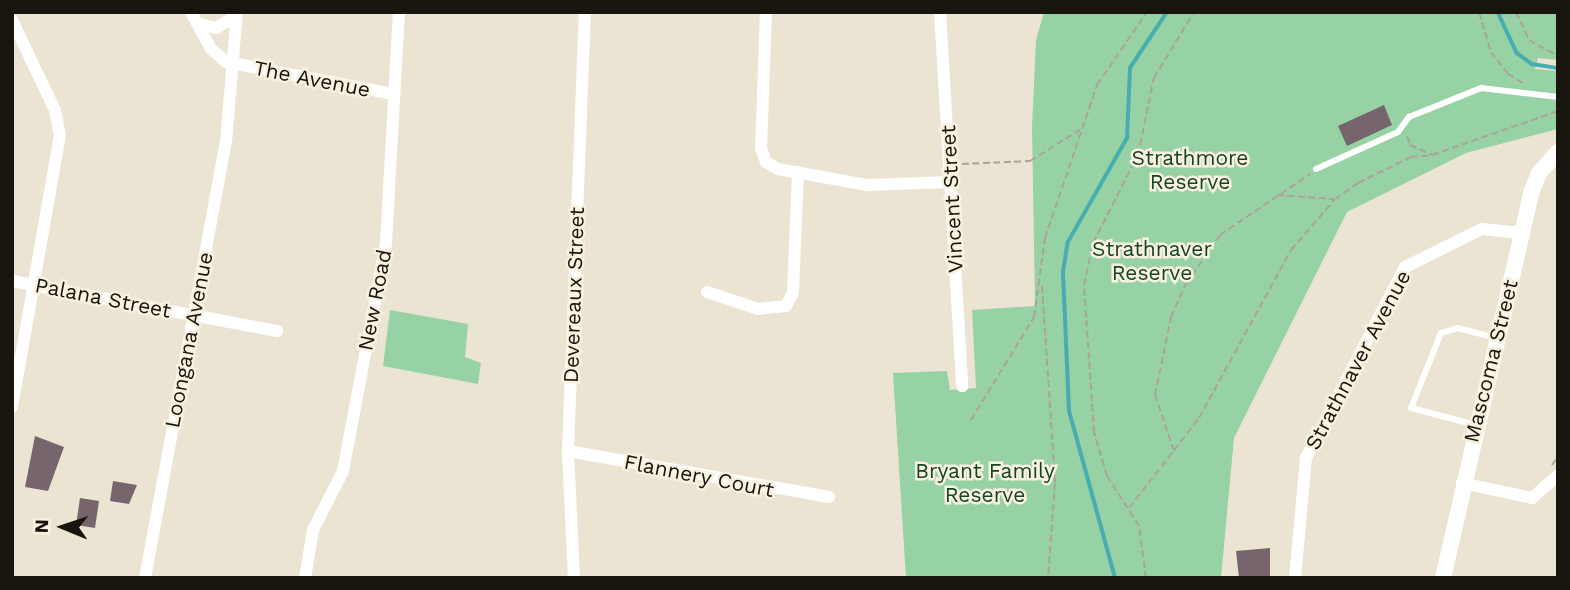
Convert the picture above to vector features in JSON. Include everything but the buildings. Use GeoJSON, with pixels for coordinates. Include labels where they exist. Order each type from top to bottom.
{"type":"FeatureCollection","features":[{"type":"Feature","properties":{"kind":"main road","name":"Mascoma Street"},"geometry":{"type":"LineString","coordinates":[[1443,578],[1462,483],[1522,233],[1539,173],[1558,152]]}},
{"type":"Feature","properties":{"kind":"street","name":"New Road"},"geometry":{"type":"LineString","coordinates":[[304,578],[313,530],[343,471],[386,243],[399,12]]}},
{"type":"Feature","properties":{"kind":"street","name":"Devereaux Street"},"geometry":{"type":"LineString","coordinates":[[574,578],[568,452],[585,12]]}},
{"type":"Feature","properties":{"kind":"street"},"geometry":{"type":"LineString","coordinates":[[766,12],[761,148],[771,166],[876,186],[951,182]]}},
{"type":"Feature","properties":{"kind":"street"},"geometry":{"type":"LineString","coordinates":[[194,18],[216,28],[236,14]]}},
{"type":"Feature","properties":{"kind":"street"},"geometry":{"type":"LineString","coordinates":[[226,62],[236,14]]}},
{"type":"Feature","properties":{"kind":"street","name":"Vincent Street"},"geometry":{"type":"LineString","coordinates":[[940,14],[962,386]]}},
{"type":"Feature","properties":{"kind":"street"},"geometry":{"type":"LineString","coordinates":[[194,18],[226,62]]}},
{"type":"Feature","properties":{"kind":"street"},"geometry":{"type":"LineString","coordinates":[[12,20],[55,110],[60,135],[36,285],[12,407]]}},
{"type":"Feature","properties":{"kind":"street","name":"The Avenue"},"geometry":{"type":"LineString","coordinates":[[226,62],[394,94]]}},
{"type":"Feature","properties":{"kind":"street","name":"Loongana Avenue"},"geometry":{"type":"LineString","coordinates":[[145,578],[226,142],[226,62]]}},
{"type":"Feature","properties":{"kind":"street"},"geometry":{"type":"LineString","coordinates":[[707,292],[758,309],[786,306],[793,292],[797,172]]}},
{"type":"Feature","properties":{"kind":"street","name":"Strathnaver Avenue"},"geometry":{"type":"LineString","coordinates":[[1295,578],[1306,458],[1405,267],[1488,228],[1522,233]]}},
{"type":"Feature","properties":{"kind":"street","name":"Palana Street"},"geometry":{"type":"LineString","coordinates":[[12,281],[276,331]]}},
{"type":"Feature","properties":{"kind":"street","name":"Flannery Court"},"geometry":{"type":"LineString","coordinates":[[568,452],[829,497]]}},
{"type":"Feature","properties":{"kind":"street"},"geometry":{"type":"LineString","coordinates":[[1462,483],[1532,498],[1551,475]]}},
{"type":"Feature","properties":{"kind":"lane"},"geometry":{"type":"LineString","coordinates":[[1316,169],[1398,132],[1409,117],[1480,88],[1558,97]]}},
{"type":"Feature","properties":{"kind":"lane"},"geometry":{"type":"LineString","coordinates":[[1476,425],[1411,408],[1441,333],[1457,328],[1497,338]]}},
{"type":"Feature","properties":{"kind":"path"},"geometry":{"type":"LineString","coordinates":[[971,420],[1034,317],[1045,237],[1097,85],[1147,12]]}},
{"type":"Feature","properties":{"kind":"path"},"geometry":{"type":"LineString","coordinates":[[1146,578],[1142,537],[1101,463],[1094,432],[1084,285],[1093,243],[1138,155],[1154,78],[1194,12]]}},
{"type":"Feature","properties":{"kind":"path"},"geometry":{"type":"LineString","coordinates":[[1479,12],[1486,41],[1500,65],[1529,87]]}},
{"type":"Feature","properties":{"kind":"path"},"geometry":{"type":"LineString","coordinates":[[1516,12],[1529,40],[1558,56]]}},
{"type":"Feature","properties":{"kind":"path"},"geometry":{"type":"LineString","coordinates":[[1128,509],[1174,452],[1291,250],[1335,199],[1399,162],[1432,155],[1558,111]]}},
{"type":"Feature","properties":{"kind":"path"},"geometry":{"type":"LineString","coordinates":[[961,164],[1030,161],[1084,127]]}},
{"type":"Feature","properties":{"kind":"path"},"geometry":{"type":"LineString","coordinates":[[1409,145],[1432,155]]}},
{"type":"Feature","properties":{"kind":"path"},"geometry":{"type":"LineString","coordinates":[[1174,452],[1156,394],[1171,317],[1220,235],[1316,169]]}},
{"type":"Feature","properties":{"kind":"path"},"geometry":{"type":"LineString","coordinates":[[1276,195],[1335,199]]}},
{"type":"Feature","properties":{"kind":"path"},"geometry":{"type":"LineString","coordinates":[[1041,279],[1055,483],[1048,578]]}},
{"type":"Feature","properties":{"kind":"path"},"geometry":{"type":"LineString","coordinates":[[1551,475],[1558,457]]}},
{"type":"Feature","properties":{"kind":"green space","name":"Strathmore Reserve"},"geometry":{"type":"Polygon","coordinates":[[[1044,12],[1558,12],[1558,60],[1538,58],[1535,69],[1558,71],[1558,129],[1466,153],[1347,212],[1234,438],[1221,578],[906,578],[893,373],[947,371],[950,390],[976,388],[972,310],[1035,306],[1032,127],[1036,40],[1044,12]]]}},
{"type":"Feature","properties":{"kind":"green space"},"geometry":{"type":"Polygon","coordinates":[[[390,310],[468,324],[465,357],[481,363],[478,384],[383,366],[390,310]]]}},
{"type":"Feature","properties":{"kind":"waterway"},"geometry":{"type":"LineString","coordinates":[[1115,578],[1069,411],[1063,272],[1068,242],[1127,138],[1130,68],[1167,12]]}},
{"type":"Feature","properties":{"kind":"waterway"},"geometry":{"type":"LineString","coordinates":[[1498,12],[1517,53],[1532,64],[1558,68]]}},
{"type":"Feature","properties":{"kind":"park label","name":"Strathnaver Reserve"},"geometry":{"type":"Point","coordinates":[1152,261]}},
{"type":"Feature","properties":{"kind":"park label","name":"Bryant Family Reserve"},"geometry":{"type":"Point","coordinates":[985,483]}}]}
